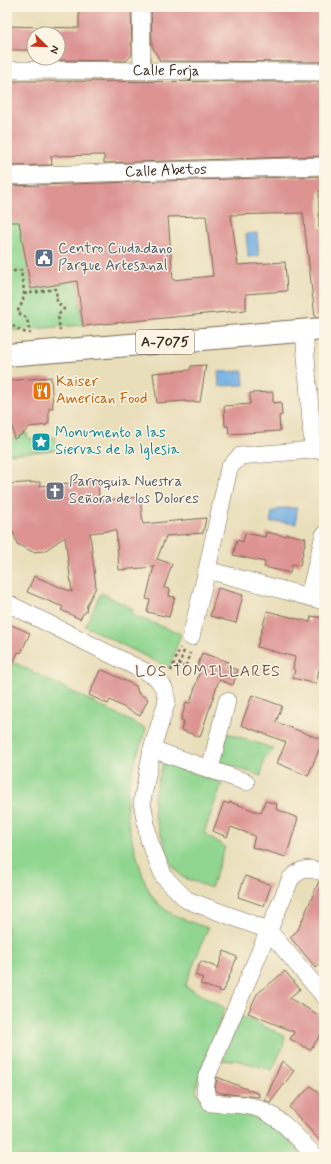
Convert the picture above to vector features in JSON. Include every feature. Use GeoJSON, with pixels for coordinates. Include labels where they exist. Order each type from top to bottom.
{"type":"FeatureCollection","features":[{"type":"Feature","properties":{"kind":"main road","name":"A-7075"},"geometry":{"type":"LineString","coordinates":[[7,355],[314,330]]}},
{"type":"Feature","properties":{"kind":"street"},"geometry":{"type":"LineString","coordinates":[[141,7],[142,70]]}},
{"type":"Feature","properties":{"kind":"street","name":"Calle Forja"},"geometry":{"type":"LineString","coordinates":[[7,70],[324,72]]}},
{"type":"Feature","properties":{"kind":"street","name":"Calle Abetos"},"geometry":{"type":"LineString","coordinates":[[7,176],[324,166]]}},
{"type":"Feature","properties":{"kind":"street"},"geometry":{"type":"LineString","coordinates":[[191,637],[207,570],[228,468],[240,456],[319,449],[314,330]]}},
{"type":"Feature","properties":{"kind":"street"},"geometry":{"type":"LineString","coordinates":[[207,570],[317,599],[324,535]]}},
{"type":"Feature","properties":{"kind":"street"},"geometry":{"type":"LineString","coordinates":[[7,603],[156,677],[164,688],[167,701],[152,749],[142,802],[149,840],[164,877],[187,900],[268,930],[324,996]]}},
{"type":"Feature","properties":{"kind":"street"},"geometry":{"type":"LineString","coordinates":[[210,769],[227,701]]}},
{"type":"Feature","properties":{"kind":"street"},"geometry":{"type":"LineString","coordinates":[[152,749],[246,782]]}},
{"type":"Feature","properties":{"kind":"street"},"geometry":{"type":"LineString","coordinates":[[316,1157],[279,1120],[259,1109],[241,1105],[211,1103],[206,1092],[207,1076],[291,878],[300,870],[308,869],[324,872]]}},
{"type":"Feature","properties":{"kind":"path"},"geometry":{"type":"LineString","coordinates":[[7,272],[21,270],[24,302],[17,312],[27,318],[29,330]]}},
{"type":"Feature","properties":{"kind":"path"},"geometry":{"type":"LineString","coordinates":[[24,294],[56,289],[57,302],[64,309],[58,315],[59,327]]}},
{"type":"Feature","properties":{"kind":"path"},"geometry":{"type":"LineString","coordinates":[[7,323],[30,335]]}},
{"type":"Feature","properties":{"kind":"path"},"geometry":{"type":"LineString","coordinates":[[164,688],[179,648],[184,649],[179,665],[185,668],[192,649],[191,637]]}},
{"type":"Feature","properties":{"kind":"green space"},"geometry":{"type":"Polygon","coordinates":[[[72,220],[82,325],[7,331],[7,222],[72,220]]]}},
{"type":"Feature","properties":{"kind":"green space"},"geometry":{"type":"Polygon","coordinates":[[[26,432],[29,439],[55,437],[56,450],[7,454],[7,441],[26,432]]]}},
{"type":"Feature","properties":{"kind":"green space"},"geometry":{"type":"Polygon","coordinates":[[[101,593],[133,609],[132,615],[181,634],[169,668],[85,626],[101,593]]]}},
{"type":"Feature","properties":{"kind":"green space"},"geometry":{"type":"Polygon","coordinates":[[[7,659],[146,729],[131,774],[127,797],[130,831],[146,885],[154,899],[159,905],[172,914],[208,928],[185,986],[225,1008],[200,1072],[196,1089],[200,1100],[274,1124],[303,1157],[7,1157],[7,659]]]}},
{"type":"Feature","properties":{"kind":"green space"},"geometry":{"type":"Polygon","coordinates":[[[227,733],[274,749],[264,758],[261,776],[220,762],[227,733]]]}},
{"type":"Feature","properties":{"kind":"green space"},"geometry":{"type":"Polygon","coordinates":[[[163,763],[222,783],[204,833],[225,847],[211,888],[182,877],[172,865],[154,815],[154,795],[163,763]]]}},
{"type":"Feature","properties":{"kind":"green space"},"geometry":{"type":"Polygon","coordinates":[[[241,1016],[285,1036],[283,1047],[272,1070],[236,1060],[222,1061],[241,1016]]]}},
{"type":"Feature","properties":{"kind":"water"},"geometry":{"type":"Polygon","coordinates":[[[257,233],[259,256],[248,257],[246,234],[257,233]]]}},
{"type":"Feature","properties":{"kind":"water"},"geometry":{"type":"Polygon","coordinates":[[[243,371],[244,385],[219,386],[218,372],[243,371]]]}},
{"type":"Feature","properties":{"kind":"water"},"geometry":{"type":"Polygon","coordinates":[[[282,508],[297,508],[296,524],[270,522],[272,512],[282,508]]]}},
{"type":"Feature","properties":{"kind":"building"},"geometry":{"type":"Polygon","coordinates":[[[79,7],[131,7],[132,55],[126,61],[66,60],[66,28],[79,28],[79,7]]]}},
{"type":"Feature","properties":{"kind":"building"},"geometry":{"type":"Polygon","coordinates":[[[151,7],[324,7],[324,62],[160,61],[152,46],[151,7]]]}},
{"type":"Feature","properties":{"kind":"building"},"geometry":{"type":"Polygon","coordinates":[[[8,26],[26,27],[26,50],[8,50],[8,26]]]}},
{"type":"Feature","properties":{"kind":"building"},"geometry":{"type":"Polygon","coordinates":[[[7,81],[320,82],[320,90],[324,90],[324,156],[104,163],[104,155],[51,156],[52,165],[7,166],[7,81]]]}},
{"type":"Feature","properties":{"kind":"building"},"geometry":{"type":"Polygon","coordinates":[[[324,176],[324,190],[319,191],[319,228],[324,228],[324,317],[315,317],[303,213],[231,215],[238,265],[285,262],[287,291],[246,294],[246,310],[83,326],[77,281],[31,289],[19,222],[7,222],[7,186],[324,176]],[[206,216],[168,217],[173,280],[213,276],[206,216]]]}},
{"type":"Feature","properties":{"kind":"building"},"geometry":{"type":"Polygon","coordinates":[[[206,365],[200,402],[186,401],[157,403],[153,373],[190,370],[191,366],[206,365]]]}},
{"type":"Feature","properties":{"kind":"building"},"geometry":{"type":"Polygon","coordinates":[[[51,377],[53,408],[49,408],[49,423],[47,423],[47,425],[29,427],[24,433],[14,439],[11,415],[7,415],[7,381],[51,377]]]}},
{"type":"Feature","properties":{"kind":"building"},"geometry":{"type":"Polygon","coordinates":[[[273,392],[273,403],[281,402],[282,415],[279,416],[280,431],[229,434],[228,426],[225,426],[224,406],[250,404],[250,393],[273,392]]]}},
{"type":"Feature","properties":{"kind":"building"},"geometry":{"type":"Polygon","coordinates":[[[98,480],[99,501],[140,497],[143,524],[206,518],[203,533],[166,536],[157,559],[172,564],[164,588],[170,589],[169,596],[175,597],[169,617],[147,612],[150,600],[146,599],[154,567],[119,570],[116,530],[90,533],[96,587],[87,605],[86,612],[80,619],[61,610],[63,607],[27,592],[34,576],[72,592],[65,537],[44,551],[33,552],[17,544],[14,533],[7,534],[7,484],[40,482],[40,486],[98,480]]]}},
{"type":"Feature","properties":{"kind":"building"},"geometry":{"type":"Polygon","coordinates":[[[266,532],[306,538],[300,566],[292,564],[290,573],[264,567],[265,562],[233,555],[237,540],[243,542],[245,533],[265,537],[266,532]]]}},
{"type":"Feature","properties":{"kind":"building"},"geometry":{"type":"Polygon","coordinates":[[[218,588],[243,595],[236,623],[210,616],[218,588]]]}},
{"type":"Feature","properties":{"kind":"building"},"geometry":{"type":"Polygon","coordinates":[[[267,611],[310,622],[311,616],[324,618],[324,671],[319,670],[316,684],[293,678],[295,670],[293,669],[295,657],[257,647],[267,611]]]}},
{"type":"Feature","properties":{"kind":"building"},"geometry":{"type":"Polygon","coordinates":[[[7,623],[30,633],[21,653],[18,652],[7,678],[7,623]]]}},
{"type":"Feature","properties":{"kind":"building"},"geometry":{"type":"Polygon","coordinates":[[[202,653],[229,662],[227,667],[238,670],[233,685],[219,680],[200,737],[181,730],[184,721],[181,720],[186,702],[190,703],[200,671],[196,670],[202,653]]]}},
{"type":"Feature","properties":{"kind":"building"},"geometry":{"type":"Polygon","coordinates":[[[100,670],[103,670],[136,686],[138,693],[148,699],[140,716],[110,700],[108,704],[89,695],[100,670]]]}},
{"type":"Feature","properties":{"kind":"building"},"geometry":{"type":"Polygon","coordinates":[[[252,695],[282,706],[276,722],[323,740],[308,776],[277,763],[286,742],[241,725],[252,695]]]}},
{"type":"Feature","properties":{"kind":"building"},"geometry":{"type":"Polygon","coordinates":[[[265,801],[277,804],[276,809],[298,818],[286,857],[252,847],[255,836],[231,827],[227,837],[213,831],[224,802],[229,804],[230,802],[261,813],[265,801]]]}},
{"type":"Feature","properties":{"kind":"building"},"geometry":{"type":"Polygon","coordinates":[[[245,876],[271,885],[264,906],[238,897],[245,876]]]}},
{"type":"Feature","properties":{"kind":"building"},"geometry":{"type":"Polygon","coordinates":[[[319,881],[324,882],[324,961],[316,968],[290,937],[298,930],[319,881]]]}},
{"type":"Feature","properties":{"kind":"building"},"geometry":{"type":"Polygon","coordinates":[[[224,951],[237,957],[223,992],[200,984],[203,978],[195,975],[201,961],[218,968],[224,951]]]}},
{"type":"Feature","properties":{"kind":"building"},"geometry":{"type":"Polygon","coordinates":[[[285,971],[300,989],[289,998],[324,1018],[324,1030],[310,1050],[290,1039],[294,1032],[248,1013],[257,994],[285,971]]]}},
{"type":"Feature","properties":{"kind":"building"},"geometry":{"type":"Polygon","coordinates":[[[282,1061],[294,1071],[270,1103],[265,1100],[282,1061]]]}},
{"type":"Feature","properties":{"kind":"building"},"geometry":{"type":"Polygon","coordinates":[[[217,1077],[259,1094],[259,1097],[220,1093],[215,1090],[217,1077]]]}},
{"type":"Feature","properties":{"kind":"building"},"geometry":{"type":"Polygon","coordinates":[[[311,1086],[324,1098],[324,1145],[289,1107],[311,1086]]]}},
{"type":"Feature","properties":{"kind":"place","name":"Centro Ciudadano Parque Artesanal"},"geometry":{"type":"Point","coordinates":[44,258]}},
{"type":"Feature","properties":{"kind":"place","name":"Kaiser American Food"},"geometry":{"type":"Point","coordinates":[42,391]}},
{"type":"Feature","properties":{"kind":"place","name":"Monumento a las Siervas de la Iglesia"},"geometry":{"type":"Point","coordinates":[41,442]}},
{"type":"Feature","properties":{"kind":"place","name":"Parroquia Nuestra Señora de los Dolores"},"geometry":{"type":"Point","coordinates":[55,491]}},
{"type":"Feature","properties":{"kind":"district","name":"LOS TOMILLARES"},"geometry":{"type":"Point","coordinates":[208,671]}}]}
